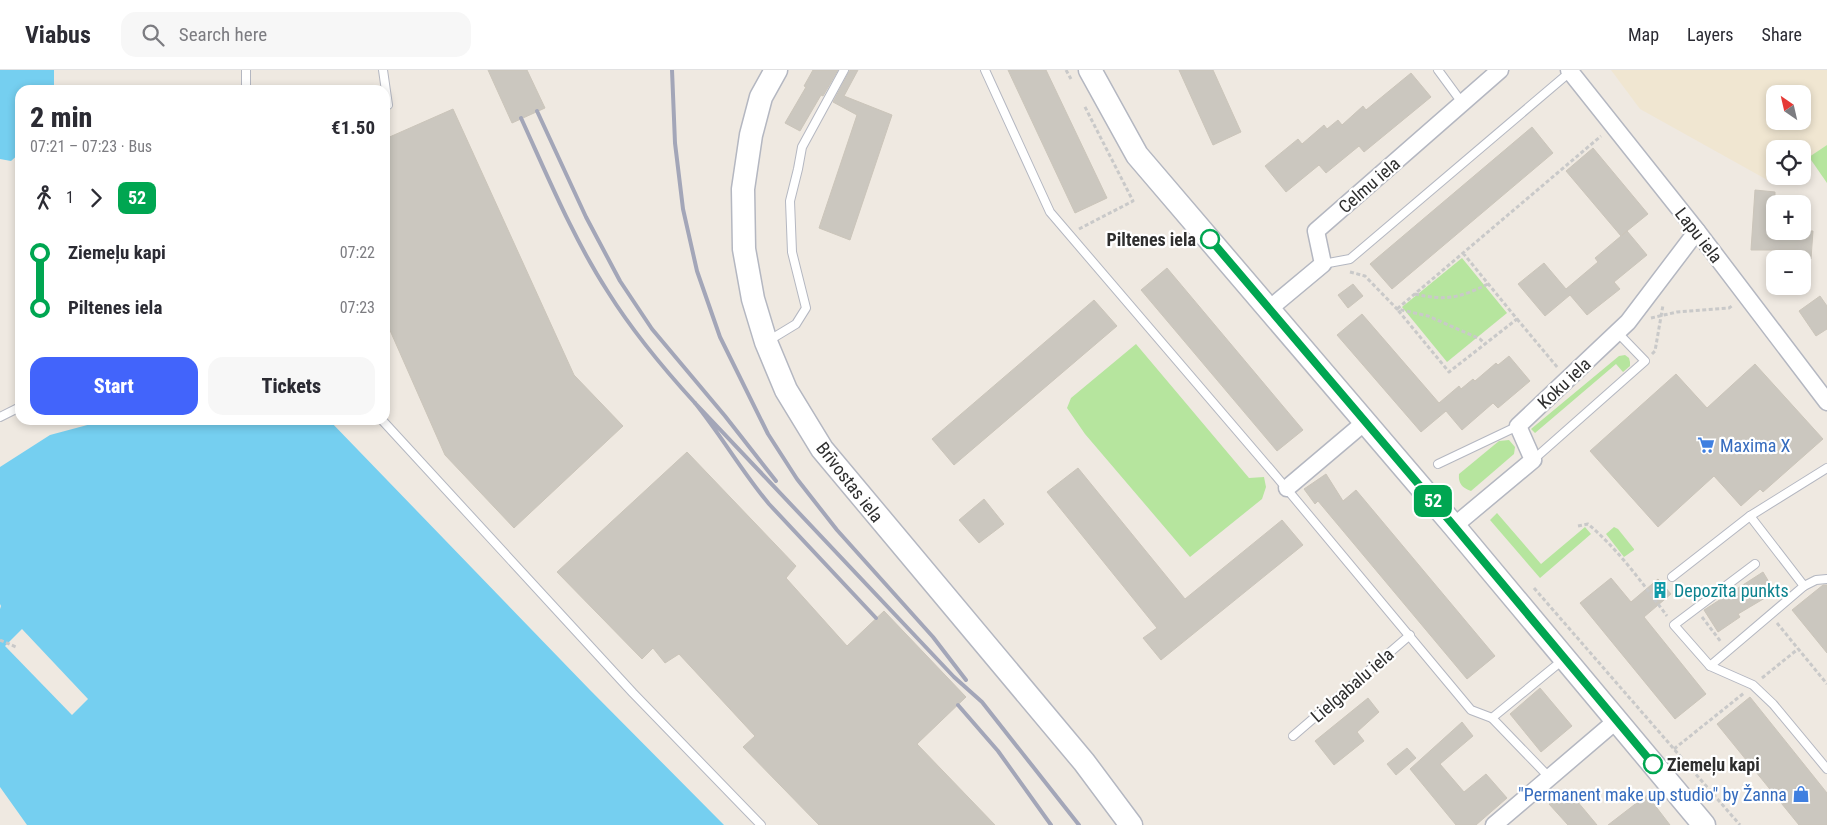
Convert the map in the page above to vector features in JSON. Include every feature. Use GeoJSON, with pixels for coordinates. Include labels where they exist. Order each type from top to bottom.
{"type":"FeatureCollection","features":[{"type":"Feature","properties":{"kind":"main road","name":"Brīvostas iela"},"geometry":{"type":"LineString","coordinates":[[776,70],[761,96],[751,135],[743,189],[744,249],[753,299],[766,342],[786,390],[822,449],[1084,762],[1131,825]]}},
{"type":"Feature","properties":{"kind":"main road"},"geometry":{"type":"LineString","coordinates":[[1081,75],[1137,155],[1454,526],[1704,825]]}},
{"type":"Feature","properties":{"kind":"street","name":"Celmu iela"},"geometry":{"type":"LineString","coordinates":[[1322,264],[1316,230],[1500,70]]}},
{"type":"Feature","properties":{"kind":"street","name":"Lapu iela"},"geometry":{"type":"LineString","coordinates":[[1569,71],[1697,231],[1827,402]]}},
{"type":"Feature","properties":{"kind":"street","name":"Koku iela"},"geometry":{"type":"LineString","coordinates":[[1518,426],[1623,327],[1697,231]]}},
{"type":"Feature","properties":{"kind":"street"},"geometry":{"type":"LineString","coordinates":[[1269,309],[1322,264]]}},
{"type":"Feature","properties":{"kind":"street"},"geometry":{"type":"LineString","coordinates":[[1287,488],[1365,422]]}},
{"type":"Feature","properties":{"kind":"street"},"geometry":{"type":"LineString","coordinates":[[1454,526],[1533,460],[1518,426]]}},
{"type":"Feature","properties":{"kind":"street"},"geometry":{"type":"LineString","coordinates":[[1494,825],[1617,720]]}},
{"type":"Feature","properties":{"kind":"lane"},"geometry":{"type":"LineString","coordinates":[[246,70],[246,85]]}},
{"type":"Feature","properties":{"kind":"lane"},"geometry":{"type":"LineString","coordinates":[[384,70],[386,85]]}},
{"type":"Feature","properties":{"kind":"lane"},"geometry":{"type":"LineString","coordinates":[[766,342],[796,324],[806,308],[792,252],[790,201],[802,147],[844,70]]}},
{"type":"Feature","properties":{"kind":"lane"},"geometry":{"type":"LineString","coordinates":[[985,70],[1050,212],[1287,488],[1471,710],[1492,718],[1549,778]]}},
{"type":"Feature","properties":{"kind":"lane"},"geometry":{"type":"LineString","coordinates":[[1438,70],[1463,104]]}},
{"type":"Feature","properties":{"kind":"lane"},"geometry":{"type":"LineString","coordinates":[[1322,264],[1350,259],[1569,71]]}},
{"type":"Feature","properties":{"kind":"lane"},"geometry":{"type":"LineString","coordinates":[[1533,460],[1645,362],[1623,327]]}},
{"type":"Feature","properties":{"kind":"lane"},"geometry":{"type":"LineString","coordinates":[[0,417],[15,410]]}},
{"type":"Feature","properties":{"kind":"lane"},"geometry":{"type":"LineString","coordinates":[[387,425],[633,693],[762,825]]}},
{"type":"Feature","properties":{"kind":"lane"},"geometry":{"type":"LineString","coordinates":[[1438,464],[1518,426]]}},
{"type":"Feature","properties":{"kind":"lane"},"geometry":{"type":"LineString","coordinates":[[1672,577],[1750,516],[1827,468]]}},
{"type":"Feature","properties":{"kind":"lane"},"geometry":{"type":"LineString","coordinates":[[1750,516],[1804,586]]}},
{"type":"Feature","properties":{"kind":"lane"},"geometry":{"type":"LineString","coordinates":[[1755,564],[1674,625],[1710,666],[1752,686],[1773,704],[1827,769]]}},
{"type":"Feature","properties":{"kind":"lane"},"geometry":{"type":"LineString","coordinates":[[1710,666],[1804,586],[1816,580],[1827,579]]}},
{"type":"Feature","properties":{"kind":"lane","name":"Lielgabalu iela"},"geometry":{"type":"LineString","coordinates":[[1293,736],[1410,635]]}},
{"type":"Feature","properties":{"kind":"lane"},"geometry":{"type":"LineString","coordinates":[[1492,718],[1565,658]]}},
{"type":"Feature","properties":{"kind":"path"},"geometry":{"type":"LineString","coordinates":[[1066,70],[1081,75]]}},
{"type":"Feature","properties":{"kind":"path"},"geometry":{"type":"LineString","coordinates":[[1069,234],[1133,201],[1080,96]]}},
{"type":"Feature","properties":{"kind":"path"},"geometry":{"type":"LineString","coordinates":[[1397,309],[1613,126]]}},
{"type":"Feature","properties":{"kind":"path"},"geometry":{"type":"LineString","coordinates":[[1463,253],[1567,380]]}},
{"type":"Feature","properties":{"kind":"path"},"geometry":{"type":"LineString","coordinates":[[1322,264],[1365,276],[1397,309],[1450,372],[1516,319]]}},
{"type":"Feature","properties":{"kind":"path"},"geometry":{"type":"LineString","coordinates":[[1414,294],[1434,299],[1456,297],[1488,284]]}},
{"type":"Feature","properties":{"kind":"path"},"geometry":{"type":"LineString","coordinates":[[1623,327],[1677,312],[1729,308],[1746,296]]}},
{"type":"Feature","properties":{"kind":"path"},"geometry":{"type":"LineString","coordinates":[[1645,362],[1656,351],[1665,300]]}},
{"type":"Feature","properties":{"kind":"path"},"geometry":{"type":"LineString","coordinates":[[1397,309],[1428,316],[1480,339],[1485,344]]}},
{"type":"Feature","properties":{"kind":"path"},"geometry":{"type":"LineString","coordinates":[[1578,526],[1588,524],[1599,533],[1638,577],[1674,625]]}},
{"type":"Feature","properties":{"kind":"path"},"geometry":{"type":"LineString","coordinates":[[1534,588],[1740,825]]}},
{"type":"Feature","properties":{"kind":"path"},"geometry":{"type":"LineString","coordinates":[[1695,609],[1728,650]]}},
{"type":"Feature","properties":{"kind":"path"},"geometry":{"type":"LineString","coordinates":[[1770,614],[1827,684]]}},
{"type":"Feature","properties":{"kind":"path"},"geometry":{"type":"LineString","coordinates":[[0,640],[16,647]]}},
{"type":"Feature","properties":{"kind":"path"},"geometry":{"type":"LineString","coordinates":[[1674,749],[1798,649]]}},
{"type":"Feature","properties":{"kind":"shaded area"},"geometry":{"type":"Polygon","coordinates":[[[1611,70],[1827,70],[1827,145],[1811,156],[1811,140],[1766,140],[1766,179],[1640,109],[1611,70]]]}},
{"type":"Feature","properties":{"kind":"green space"},"geometry":{"type":"Polygon","coordinates":[[[1827,145],[1827,183],[1811,160],[1811,156],[1827,145]]]}},
{"type":"Feature","properties":{"kind":"green space"},"geometry":{"type":"Polygon","coordinates":[[[1462,258],[1507,313],[1447,362],[1402,307],[1462,258]]]}},
{"type":"Feature","properties":{"kind":"green space"},"geometry":{"type":"Polygon","coordinates":[[[1136,344],[1249,478],[1264,477],[1266,487],[1262,499],[1190,557],[1085,434],[1067,408],[1071,398],[1136,344]]]}},
{"type":"Feature","properties":{"kind":"green space"},"geometry":{"type":"Polygon","coordinates":[[[1625,355],[1629,358],[1630,366],[1623,372],[1616,364],[1535,433],[1531,429],[1619,356],[1625,355]]]}},
{"type":"Feature","properties":{"kind":"green space"},"geometry":{"type":"Polygon","coordinates":[[[1509,440],[1515,447],[1514,454],[1471,491],[1463,487],[1459,480],[1459,474],[1499,441],[1509,440]]]}},
{"type":"Feature","properties":{"kind":"green space"},"geometry":{"type":"Polygon","coordinates":[[[1497,513],[1541,564],[1585,527],[1591,534],[1540,578],[1490,520],[1497,513]]]}},
{"type":"Feature","properties":{"kind":"green space"},"geometry":{"type":"Polygon","coordinates":[[[1614,527],[1618,529],[1634,549],[1624,557],[1606,534],[1614,527]]]}},
{"type":"Feature","properties":{"kind":"water"},"geometry":{"type":"Polygon","coordinates":[[[0,70],[54,70],[54,85],[15,85],[15,157],[11,161],[0,159],[0,70]]]}},
{"type":"Feature","properties":{"kind":"water"},"geometry":{"type":"Polygon","coordinates":[[[87,425],[334,425],[590,690],[724,825],[27,825],[0,787],[0,467],[50,435],[87,425]]]}},
{"type":"Feature","properties":{"kind":"pier"},"geometry":{"type":"Polygon","coordinates":[[[22,629],[88,699],[72,715],[5,646],[22,629]]]}},
{"type":"Feature","properties":{"kind":"building"},"geometry":{"type":"Polygon","coordinates":[[[488,70],[527,70],[545,108],[512,123],[488,70]]]}},
{"type":"Feature","properties":{"kind":"building"},"geometry":{"type":"Polygon","coordinates":[[[813,70],[838,70],[800,131],[785,123],[806,87],[804,86],[813,70]]]}},
{"type":"Feature","properties":{"kind":"building"},"geometry":{"type":"Polygon","coordinates":[[[850,70],[858,70],[844,96],[892,115],[850,240],[819,228],[857,115],[833,102],[850,70]]]}},
{"type":"Feature","properties":{"kind":"building"},"geometry":{"type":"Polygon","coordinates":[[[1008,70],[1046,70],[1107,198],[1075,213],[1008,70]]]}},
{"type":"Feature","properties":{"kind":"building"},"geometry":{"type":"Polygon","coordinates":[[[1179,70],[1213,70],[1241,132],[1213,145],[1179,70]]]}},
{"type":"Feature","properties":{"kind":"building"},"geometry":{"type":"Polygon","coordinates":[[[1411,73],[1431,97],[1364,152],[1359,146],[1326,173],[1319,165],[1286,192],[1265,166],[1298,139],[1302,144],[1324,125],[1327,129],[1338,120],[1342,125],[1363,106],[1366,110],[1411,73]]]}},
{"type":"Feature","properties":{"kind":"building"},"geometry":{"type":"Polygon","coordinates":[[[453,109],[574,375],[623,426],[514,528],[445,455],[390,330],[390,137],[453,109]]]}},
{"type":"Feature","properties":{"kind":"building"},"geometry":{"type":"Polygon","coordinates":[[[1532,127],[1553,153],[1392,289],[1370,264],[1532,127]]]}},
{"type":"Feature","properties":{"kind":"building"},"geometry":{"type":"Polygon","coordinates":[[[1593,148],[1648,214],[1622,235],[1627,231],[1647,255],[1614,282],[1620,289],[1587,315],[1570,295],[1545,316],[1518,284],[1544,263],[1566,289],[1598,262],[1595,258],[1621,236],[1566,171],[1593,148]]]}},
{"type":"Feature","properties":{"kind":"building"},"geometry":{"type":"Polygon","coordinates":[[[1755,190],[1775,192],[1775,195],[1766,195],[1766,240],[1811,240],[1811,231],[1813,231],[1811,259],[1811,250],[1751,250],[1755,190]]]}},
{"type":"Feature","properties":{"kind":"building"},"geometry":{"type":"Polygon","coordinates":[[[1167,268],[1303,430],[1277,451],[1141,290],[1167,268]]]}},
{"type":"Feature","properties":{"kind":"building"},"geometry":{"type":"Polygon","coordinates":[[[1353,284],[1363,296],[1348,308],[1338,295],[1353,284]]]}},
{"type":"Feature","properties":{"kind":"building"},"geometry":{"type":"Polygon","coordinates":[[[1820,296],[1827,306],[1827,329],[1816,336],[1799,311],[1820,296]]]}},
{"type":"Feature","properties":{"kind":"building"},"geometry":{"type":"Polygon","coordinates":[[[1094,300],[1117,326],[954,465],[932,439],[1094,300]]]}},
{"type":"Feature","properties":{"kind":"building"},"geometry":{"type":"Polygon","coordinates":[[[1362,314],[1439,403],[1459,386],[1461,389],[1473,379],[1475,381],[1496,363],[1498,365],[1509,356],[1530,381],[1498,408],[1493,403],[1462,430],[1446,411],[1421,432],[1337,335],[1362,314]]]}},
{"type":"Feature","properties":{"kind":"building","name":"Maxima X"},"geometry":{"type":"Polygon","coordinates":[[[1755,364],[1823,439],[1763,492],[1760,489],[1741,506],[1714,476],[1658,527],[1590,451],[1676,374],[1707,408],[1755,364]]]}},
{"type":"Feature","properties":{"kind":"building"},"geometry":{"type":"Polygon","coordinates":[[[687,452],[796,566],[786,578],[847,646],[884,611],[966,697],[917,744],[995,825],[819,825],[743,747],[755,736],[679,654],[665,663],[653,648],[642,659],[557,572],[687,452]]]}},
{"type":"Feature","properties":{"kind":"building"},"geometry":{"type":"Polygon","coordinates":[[[1078,468],[1185,599],[1282,520],[1303,545],[1161,660],[1143,638],[1157,628],[1047,492],[1078,468]]]}},
{"type":"Feature","properties":{"kind":"building"},"geometry":{"type":"Polygon","coordinates":[[[1326,474],[1343,501],[1356,490],[1495,656],[1467,679],[1318,501],[1315,504],[1304,489],[1326,474]]]}},
{"type":"Feature","properties":{"kind":"building"},"geometry":{"type":"Polygon","coordinates":[[[984,499],[1004,524],[979,543],[959,520],[984,499]]]}},
{"type":"Feature","properties":{"kind":"building"},"geometry":{"type":"Polygon","coordinates":[[[1763,572],[1775,592],[1738,614],[1740,617],[1718,632],[1704,610],[1763,572]]]}},
{"type":"Feature","properties":{"kind":"building"},"geometry":{"type":"Polygon","coordinates":[[[1611,578],[1631,602],[1658,579],[1671,594],[1644,617],[1706,694],[1675,719],[1580,603],[1611,578]]]}},
{"type":"Feature","properties":{"kind":"building"},"geometry":{"type":"Polygon","coordinates":[[[1823,585],[1827,585],[1827,653],[1792,610],[1823,585]]]}},
{"type":"Feature","properties":{"kind":"building"},"geometry":{"type":"Polygon","coordinates":[[[1540,688],[1572,726],[1541,752],[1510,714],[1540,688]]]}},
{"type":"Feature","properties":{"kind":"building"},"geometry":{"type":"Polygon","coordinates":[[[1750,697],[1827,793],[1827,825],[1799,825],[1717,724],[1750,697]]]}},
{"type":"Feature","properties":{"kind":"building"},"geometry":{"type":"Polygon","coordinates":[[[1368,698],[1379,712],[1357,732],[1364,741],[1334,765],[1315,741],[1368,698]]]}},
{"type":"Feature","properties":{"kind":"building"},"geometry":{"type":"Polygon","coordinates":[[[1462,722],[1473,736],[1440,764],[1464,792],[1486,774],[1507,798],[1476,825],[1456,825],[1410,769],[1462,722]]]}},
{"type":"Feature","properties":{"kind":"building"},"geometry":{"type":"Polygon","coordinates":[[[1407,748],[1416,758],[1396,775],[1387,764],[1407,748]]]}},
{"type":"Feature","properties":{"kind":"building"},"geometry":{"type":"Polygon","coordinates":[[[1567,789],[1597,825],[1568,825],[1549,804],[1567,789]]]}},
{"type":"Feature","properties":{"kind":"building"},"geometry":{"type":"Polygon","coordinates":[[[1647,795],[1670,825],[1608,825],[1647,795]]]}},
{"type":"Feature","properties":{"kind":"railway"},"geometry":{"type":"LineString","coordinates":[[672,70],[675,143],[683,209],[697,271],[720,337],[768,434],[797,479],[837,530],[933,637],[966,680]]}},
{"type":"Feature","properties":{"kind":"railway"},"geometry":{"type":"LineString","coordinates":[[537,111],[586,217],[620,281],[652,329],[725,416],[776,481]]}},
{"type":"Feature","properties":{"kind":"railway"},"geometry":{"type":"LineString","coordinates":[[521,118],[562,207],[595,271],[638,335],[695,403]]}},
{"type":"Feature","properties":{"kind":"railway"},"geometry":{"type":"LineString","coordinates":[[876,618],[769,504],[695,403],[954,677],[982,702],[1079,825]]}},
{"type":"Feature","properties":{"kind":"railway"},"geometry":{"type":"LineString","coordinates":[[958,705],[998,751],[1051,825]]}},
{"type":"Feature","properties":{"kind":"bus line","name":"52"},"geometry":{"type":"LineString","coordinates":[[1210,239],[1653,764]]}},
{"type":"Feature","properties":{"kind":"place","name":"Piltenes iela"},"geometry":{"type":"Point","coordinates":[1210,239]}},
{"type":"Feature","properties":{"kind":"place","name":"Maxima X"},"geometry":{"type":"Point","coordinates":[1706,445]}},
{"type":"Feature","properties":{"kind":"place","name":"Depozīta punkts"},"geometry":{"type":"Point","coordinates":[1660,590]}},
{"type":"Feature","properties":{"kind":"place","name":"Ziemeļu kapi"},"geometry":{"type":"Point","coordinates":[1653,764]}},
{"type":"Feature","properties":{"kind":"place","name":"\"Permanent make up studio\" by Žanna"},"geometry":{"type":"Point","coordinates":[1801,794]}}]}
